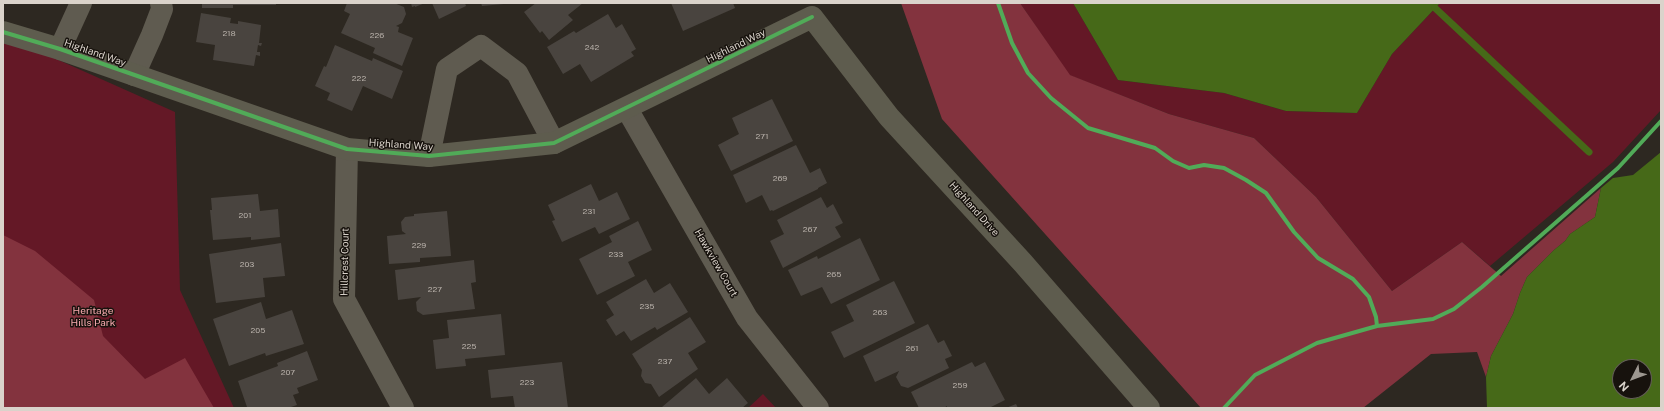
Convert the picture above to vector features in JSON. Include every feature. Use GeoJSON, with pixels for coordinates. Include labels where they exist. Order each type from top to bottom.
{"type":"FeatureCollection","features":[{"type":"Feature","properties":{"kind":"street","name":"Highland Way"},"geometry":{"type":"LineString","coordinates":[[60,49],[81,3]]}},
{"type":"Feature","properties":{"kind":"street","name":"Highland Way"},"geometry":{"type":"LineString","coordinates":[[134,75],[162,9],[161,3]]}},
{"type":"Feature","properties":{"kind":"street","name":"Highland Way"},"geometry":{"type":"LineString","coordinates":[[3,32],[60,49],[347,149],[429,156],[554,143],[627,109],[810,10]]}},
{"type":"Feature","properties":{"kind":"street","name":"Highland Drive"},"geometry":{"type":"LineString","coordinates":[[810,10],[889,116],[1023,263],[1149,408]]}},
{"type":"Feature","properties":{"kind":"street","name":"Highland Way"},"geometry":{"type":"LineString","coordinates":[[429,156],[447,69],[481,46],[517,72],[554,143]]}},
{"type":"Feature","properties":{"kind":"street","name":"Hawkview Court"},"geometry":{"type":"LineString","coordinates":[[627,109],[747,318],[818,408]]}},
{"type":"Feature","properties":{"kind":"street","name":"Hillcrest Court"},"geometry":{"type":"LineString","coordinates":[[347,149],[344,299],[403,408]]}},
{"type":"Feature","properties":{"kind":"green space"},"geometry":{"type":"Polygon","coordinates":[[[901,3],[1020,3],[1070,75],[1169,114],[1254,138],[1316,197],[1392,291],[1462,242],[1501,276],[1601,188],[1595,217],[1570,234],[1565,241],[1527,277],[1513,314],[1491,356],[1486,377],[1477,352],[1431,354],[1363,408],[1201,408],[942,119],[901,3]]]}},
{"type":"Feature","properties":{"kind":"green space"},"geometry":{"type":"Polygon","coordinates":[[[1020,3],[1073,3],[1118,80],[1224,93],[1286,111],[1357,113],[1392,54],[1440,3],[1661,3],[1661,110],[1613,162],[1490,266],[1462,242],[1392,291],[1316,197],[1254,138],[1169,114],[1069,75],[1020,3]]]}},
{"type":"Feature","properties":{"kind":"green space","name":"Heritage Hills Park"},"geometry":{"type":"Polygon","coordinates":[[[3,40],[36,50],[175,112],[180,290],[234,408],[3,408],[3,40]]]}},
{"type":"Feature","properties":{"kind":"green space"},"geometry":{"type":"Polygon","coordinates":[[[3,235],[35,251],[94,300],[103,336],[145,379],[185,358],[214,408],[3,408],[3,235]]]}},
{"type":"Feature","properties":{"kind":"green space"},"geometry":{"type":"Polygon","coordinates":[[[763,394],[776,408],[748,408],[763,394]]]}},
{"type":"Feature","properties":{"kind":"shaded area"},"geometry":{"type":"Polygon","coordinates":[[[1073,3],[1440,3],[1392,54],[1357,113],[1286,111],[1224,93],[1118,80],[1073,3]]]}},
{"type":"Feature","properties":{"kind":"shaded area"},"geometry":{"type":"Polygon","coordinates":[[[1661,152],[1661,408],[1487,408],[1486,377],[1491,356],[1513,314],[1527,277],[1565,241],[1570,234],[1595,217],[1601,188],[1613,178],[1633,175],[1661,152]]]}},
{"type":"Feature","properties":{"kind":"building"},"geometry":{"type":"Polygon","coordinates":[[[202,3],[276,3],[276,5],[233,5],[233,8],[202,8],[202,3]]]}},
{"type":"Feature","properties":{"kind":"building"},"geometry":{"type":"Polygon","coordinates":[[[347,3],[394,3],[404,7],[406,14],[402,23],[396,26],[399,27],[398,32],[413,38],[402,66],[373,53],[375,48],[341,33],[350,14],[344,11],[347,3]]]}},
{"type":"Feature","properties":{"kind":"building"},"geometry":{"type":"Polygon","coordinates":[[[411,3],[425,3],[412,7],[411,3]]]}},
{"type":"Feature","properties":{"kind":"building"},"geometry":{"type":"Polygon","coordinates":[[[432,3],[465,3],[466,6],[439,19],[432,3]]]}},
{"type":"Feature","properties":{"kind":"building"},"geometry":{"type":"Polygon","coordinates":[[[481,3],[504,3],[504,4],[482,6],[481,3]]]}},
{"type":"Feature","properties":{"kind":"building"},"geometry":{"type":"Polygon","coordinates":[[[536,3],[583,3],[568,15],[573,20],[549,40],[542,31],[540,33],[524,12],[536,3]]]}},
{"type":"Feature","properties":{"kind":"building"},"geometry":{"type":"Polygon","coordinates":[[[671,3],[733,3],[735,8],[683,31],[671,3]]]}},
{"type":"Feature","properties":{"kind":"building"},"geometry":{"type":"Polygon","coordinates":[[[201,13],[231,18],[230,23],[238,24],[238,21],[261,25],[259,43],[262,43],[261,46],[258,45],[257,52],[260,52],[260,56],[256,55],[254,66],[213,60],[215,45],[196,42],[201,13]]]}},
{"type":"Feature","properties":{"kind":"building"},"geometry":{"type":"Polygon","coordinates":[[[608,14],[616,28],[622,24],[636,49],[631,52],[634,56],[591,82],[580,64],[563,74],[547,47],[574,31],[576,33],[608,14]]]}},
{"type":"Feature","properties":{"kind":"building"},"geometry":{"type":"Polygon","coordinates":[[[335,45],[372,61],[373,58],[403,71],[392,99],[363,86],[352,111],[327,100],[330,93],[315,86],[324,66],[326,67],[335,45]]]}},
{"type":"Feature","properties":{"kind":"building"},"geometry":{"type":"Polygon","coordinates":[[[772,99],[793,141],[731,171],[718,145],[739,134],[732,118],[772,99]]]}},
{"type":"Feature","properties":{"kind":"building"},"geometry":{"type":"Polygon","coordinates":[[[796,145],[810,173],[820,168],[827,183],[773,211],[770,211],[762,195],[746,203],[733,175],[796,145]]]}},
{"type":"Feature","properties":{"kind":"building"},"geometry":{"type":"Polygon","coordinates":[[[591,184],[599,201],[617,192],[630,219],[599,234],[595,227],[562,242],[552,221],[555,220],[548,205],[591,184]]]}},
{"type":"Feature","properties":{"kind":"building"},"geometry":{"type":"Polygon","coordinates":[[[258,194],[260,211],[278,209],[280,237],[251,240],[251,237],[213,240],[210,210],[212,210],[211,198],[258,194]]]}},
{"type":"Feature","properties":{"kind":"building"},"geometry":{"type":"Polygon","coordinates":[[[821,197],[827,208],[833,204],[843,223],[835,227],[841,237],[783,268],[770,241],[784,234],[777,220],[821,197]]]}},
{"type":"Feature","properties":{"kind":"building"},"geometry":{"type":"Polygon","coordinates":[[[447,211],[451,256],[420,258],[420,262],[389,264],[387,236],[406,234],[402,231],[401,222],[405,217],[414,216],[414,214],[447,211]]]}},
{"type":"Feature","properties":{"kind":"building"},"geometry":{"type":"Polygon","coordinates":[[[638,221],[652,250],[628,262],[635,276],[597,295],[579,259],[612,242],[609,236],[638,221]]]}},
{"type":"Feature","properties":{"kind":"building"},"geometry":{"type":"Polygon","coordinates":[[[860,238],[880,280],[831,304],[822,287],[801,296],[788,270],[817,256],[818,259],[860,238]]]}},
{"type":"Feature","properties":{"kind":"building"},"geometry":{"type":"Polygon","coordinates":[[[281,243],[285,276],[263,278],[265,297],[216,303],[209,254],[281,243]]]}},
{"type":"Feature","properties":{"kind":"building"},"geometry":{"type":"Polygon","coordinates":[[[474,260],[476,282],[471,283],[475,309],[423,315],[417,311],[416,302],[421,297],[398,300],[395,270],[474,260]]]}},
{"type":"Feature","properties":{"kind":"building"},"geometry":{"type":"Polygon","coordinates":[[[646,279],[654,293],[670,283],[688,312],[657,330],[655,327],[631,341],[624,331],[616,336],[606,320],[614,315],[606,302],[646,279]]]}},
{"type":"Feature","properties":{"kind":"building"},"geometry":{"type":"Polygon","coordinates":[[[894,281],[915,323],[844,358],[831,332],[854,321],[846,305],[894,281]]]}},
{"type":"Feature","properties":{"kind":"building"},"geometry":{"type":"Polygon","coordinates":[[[261,302],[266,319],[292,310],[304,344],[266,356],[265,353],[229,366],[213,319],[261,302]]]}},
{"type":"Feature","properties":{"kind":"building"},"geometry":{"type":"Polygon","coordinates":[[[501,314],[505,355],[465,359],[466,366],[436,369],[433,340],[449,338],[447,320],[501,314]]]}},
{"type":"Feature","properties":{"kind":"building"},"geometry":{"type":"Polygon","coordinates":[[[690,317],[706,342],[688,353],[698,369],[659,397],[651,384],[645,383],[641,376],[642,370],[632,354],[690,317]]]}},
{"type":"Feature","properties":{"kind":"building"},"geometry":{"type":"Polygon","coordinates":[[[928,324],[938,343],[944,340],[952,356],[945,359],[949,368],[908,388],[901,386],[896,377],[899,371],[875,382],[863,356],[928,324]]]}},
{"type":"Feature","properties":{"kind":"building"},"geometry":{"type":"Polygon","coordinates":[[[307,351],[318,380],[297,388],[299,393],[293,395],[297,405],[288,408],[247,407],[238,381],[278,366],[277,363],[307,351]]]}},
{"type":"Feature","properties":{"kind":"building"},"geometry":{"type":"Polygon","coordinates":[[[562,362],[568,408],[515,408],[513,396],[491,398],[488,370],[562,362]]]}},
{"type":"Feature","properties":{"kind":"building"},"geometry":{"type":"Polygon","coordinates":[[[972,362],[975,367],[985,362],[1005,400],[989,408],[947,408],[947,406],[944,408],[919,408],[911,392],[972,362]]]}},
{"type":"Feature","properties":{"kind":"building"},"geometry":{"type":"Polygon","coordinates":[[[696,378],[709,394],[727,378],[748,403],[742,408],[662,407],[696,378]]]}},
{"type":"Feature","properties":{"kind":"building"},"geometry":{"type":"Polygon","coordinates":[[[1016,404],[1018,408],[1006,408],[1016,404]]]}},
{"type":"Feature","properties":{"kind":"waterway"},"geometry":{"type":"LineString","coordinates":[[1435,8],[1589,152]]}},
{"type":"Feature","properties":{"kind":"cycle path"},"geometry":{"type":"LineString","coordinates":[[998,3],[1012,43],[1028,73],[1051,98],[1088,128],[1155,148],[1173,161],[1189,168],[1204,165],[1224,168],[1266,193],[1294,232],[1318,258],[1353,279],[1369,297],[1376,317],[1377,326]]}},
{"type":"Feature","properties":{"kind":"cycle path"},"geometry":{"type":"LineString","coordinates":[[3,32],[60,49],[347,149],[429,156],[554,143],[812,17]]}},
{"type":"Feature","properties":{"kind":"cycle path"},"geometry":{"type":"LineString","coordinates":[[1224,408],[1255,375],[1317,343],[1377,326],[1433,319],[1454,309],[1482,287],[1618,168],[1661,121]]}}]}
